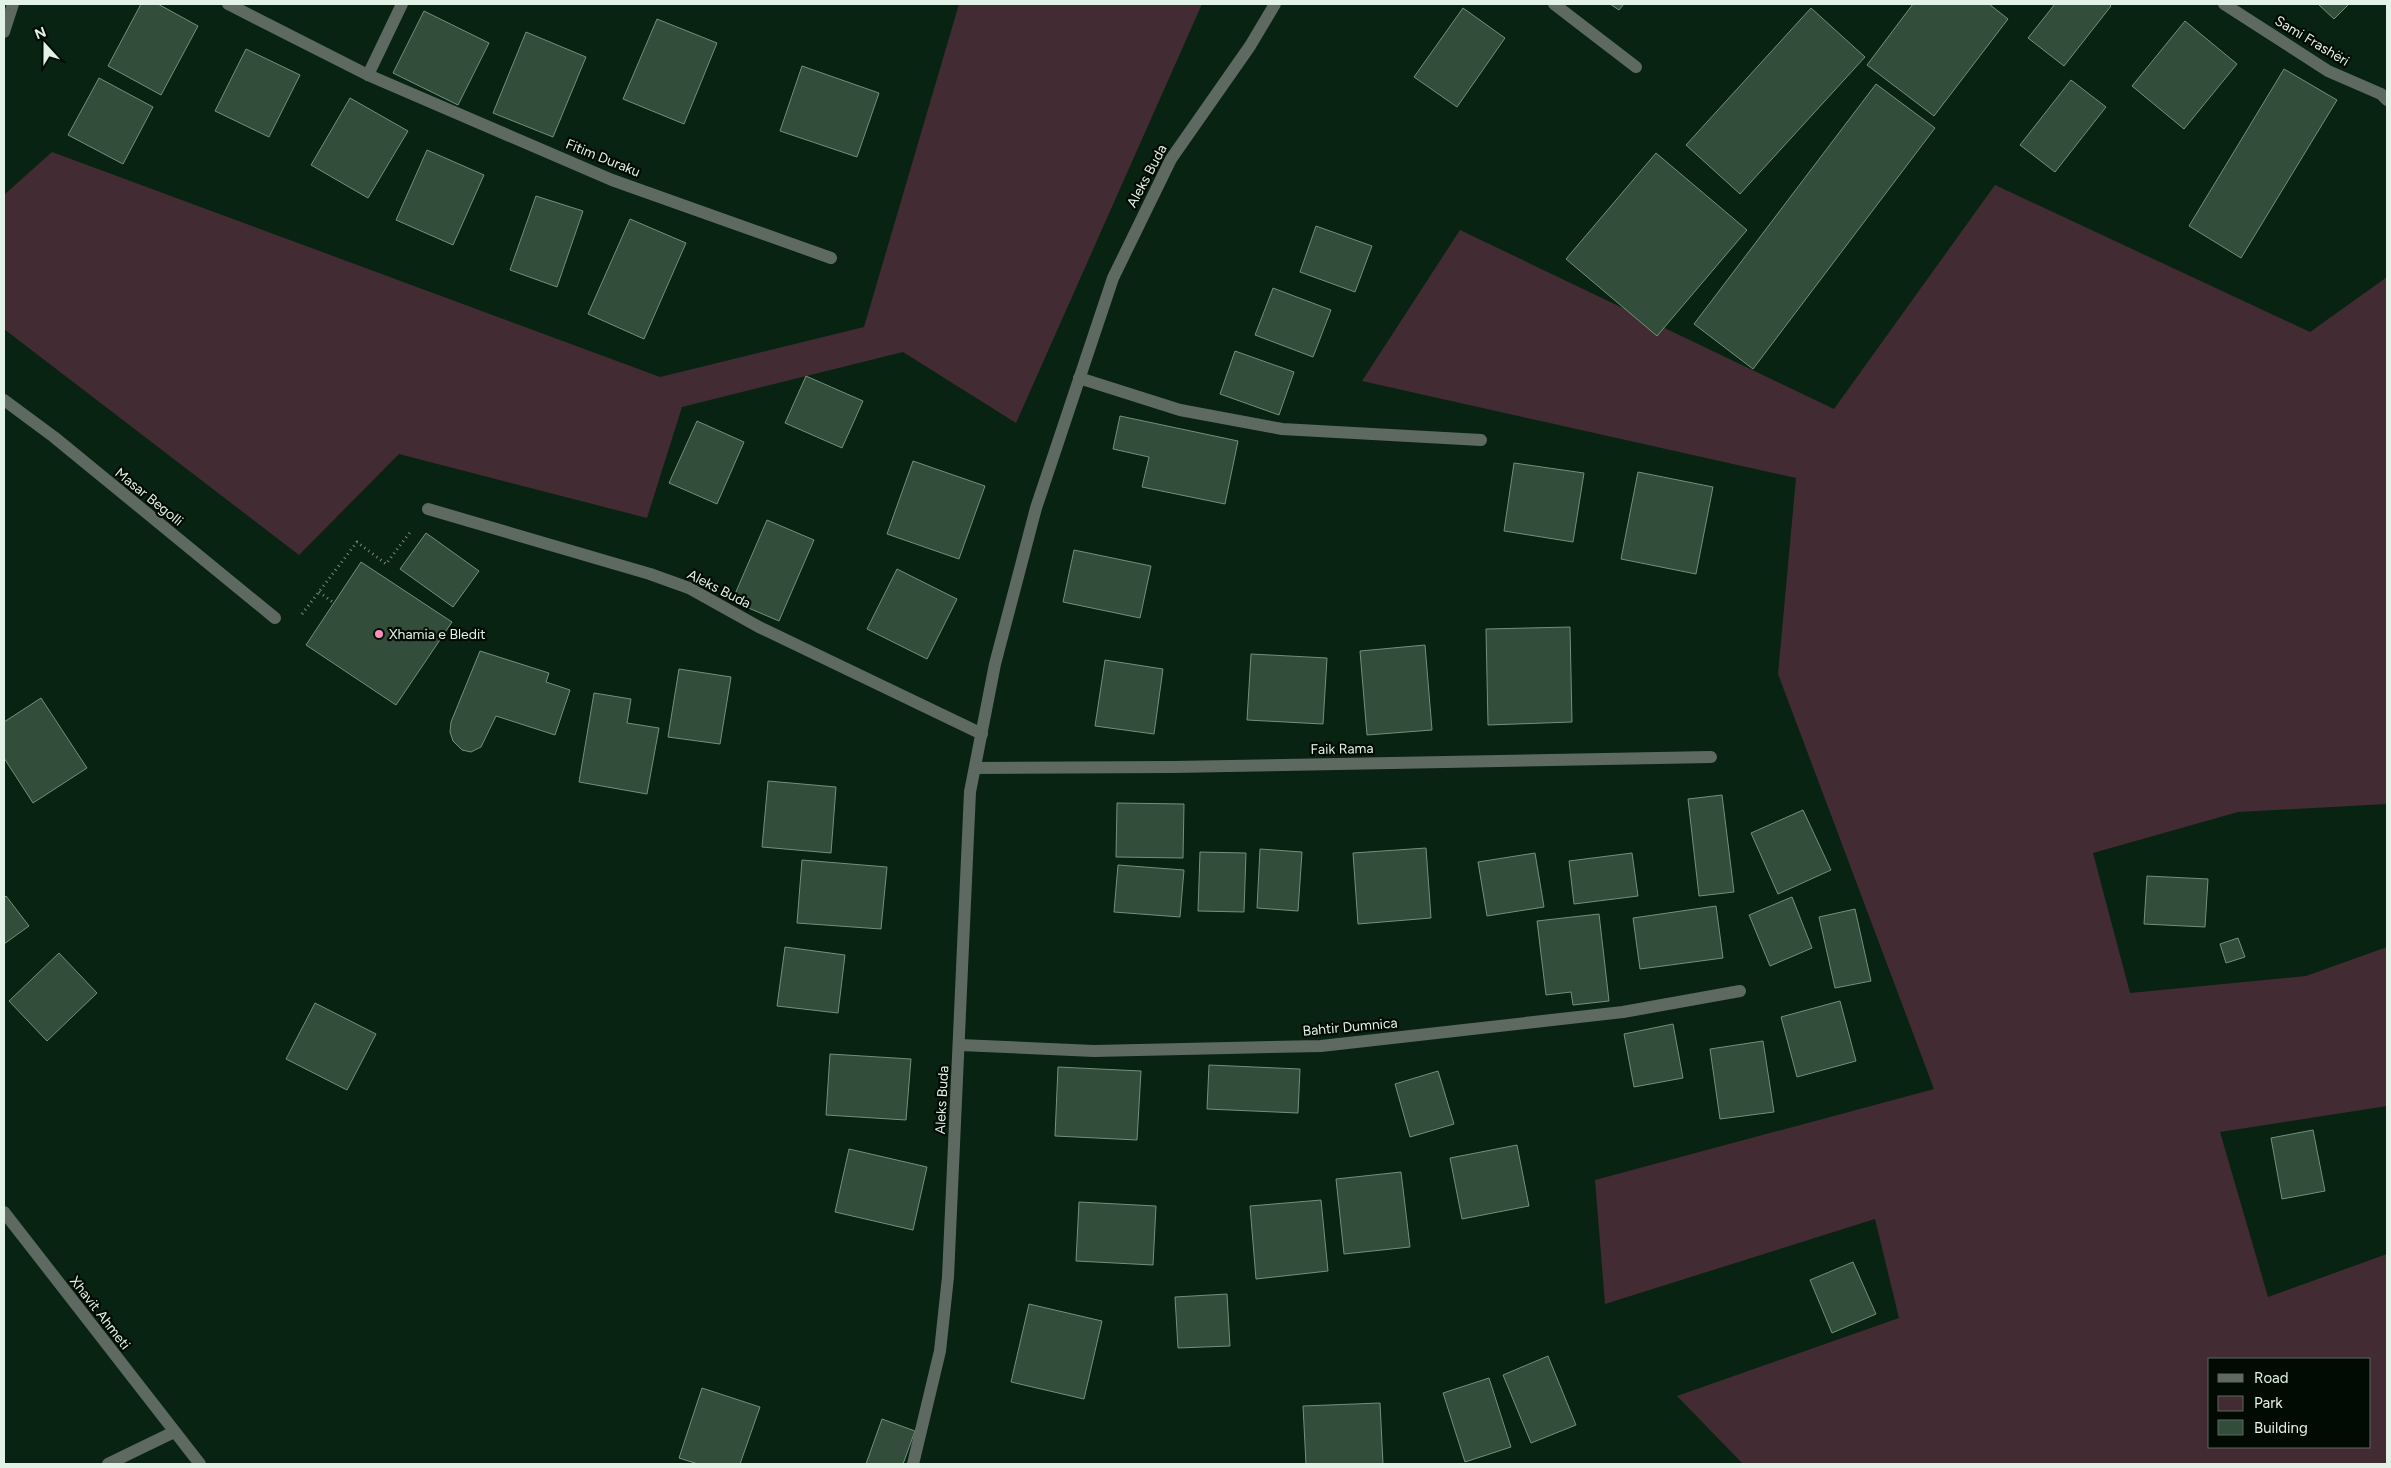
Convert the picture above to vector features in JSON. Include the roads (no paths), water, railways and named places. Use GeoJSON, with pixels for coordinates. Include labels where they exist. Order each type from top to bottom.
{"type":"FeatureCollection","features":[{"type":"Feature","properties":{"kind":"street"},"geometry":{"type":"LineString","coordinates":[[4,32],[13,4]]}},
{"type":"Feature","properties":{"kind":"street","name":"Fitim Duraku"},"geometry":{"type":"LineString","coordinates":[[228,4],[368,75],[612,180],[831,258]]}},
{"type":"Feature","properties":{"kind":"street"},"geometry":{"type":"LineString","coordinates":[[368,75],[402,4]]}},
{"type":"Feature","properties":{"kind":"street","name":"Aleks Buda"},"geometry":{"type":"LineString","coordinates":[[913,1464],[940,1351],[948,1278],[970,792],[995,664],[1036,508],[1113,278],[1171,159],[1250,46],[1274,4]]}},
{"type":"Feature","properties":{"kind":"street"},"geometry":{"type":"LineString","coordinates":[[1554,4],[1636,67]]}},
{"type":"Feature","properties":{"kind":"street","name":"Sami Frashëri"},"geometry":{"type":"LineString","coordinates":[[2224,4],[2328,70],[2381,94],[2387,100]]}},
{"type":"Feature","properties":{"kind":"street"},"geometry":{"type":"LineString","coordinates":[[1079,378],[1180,410],[1282,429],[1481,440]]}},
{"type":"Feature","properties":{"kind":"street","name":"Masar Begolli"},"geometry":{"type":"LineString","coordinates":[[4,400],[54,437],[274,618]]}},
{"type":"Feature","properties":{"kind":"street","name":"Aleks Buda"},"geometry":{"type":"LineString","coordinates":[[428,508],[650,574],[689,588],[759,627],[982,734]]}},
{"type":"Feature","properties":{"kind":"street","name":"Faik Rama"},"geometry":{"type":"LineString","coordinates":[[975,768],[1710,757]]}},
{"type":"Feature","properties":{"kind":"street","name":"Bahtir Dumnica"},"geometry":{"type":"LineString","coordinates":[[960,1045],[1094,1051],[1321,1046],[1623,1012],[1740,991]]}},
{"type":"Feature","properties":{"kind":"street","name":"Xhavit Ahmeti"},"geometry":{"type":"LineString","coordinates":[[4,1212],[200,1464]]}},
{"type":"Feature","properties":{"kind":"street"},"geometry":{"type":"LineString","coordinates":[[108,1464],[174,1432]]}},
{"type":"Feature","properties":{"kind":"place","name":"Xhamia e Bledit"},"geometry":{"type":"Point","coordinates":[379,634]}}]}
